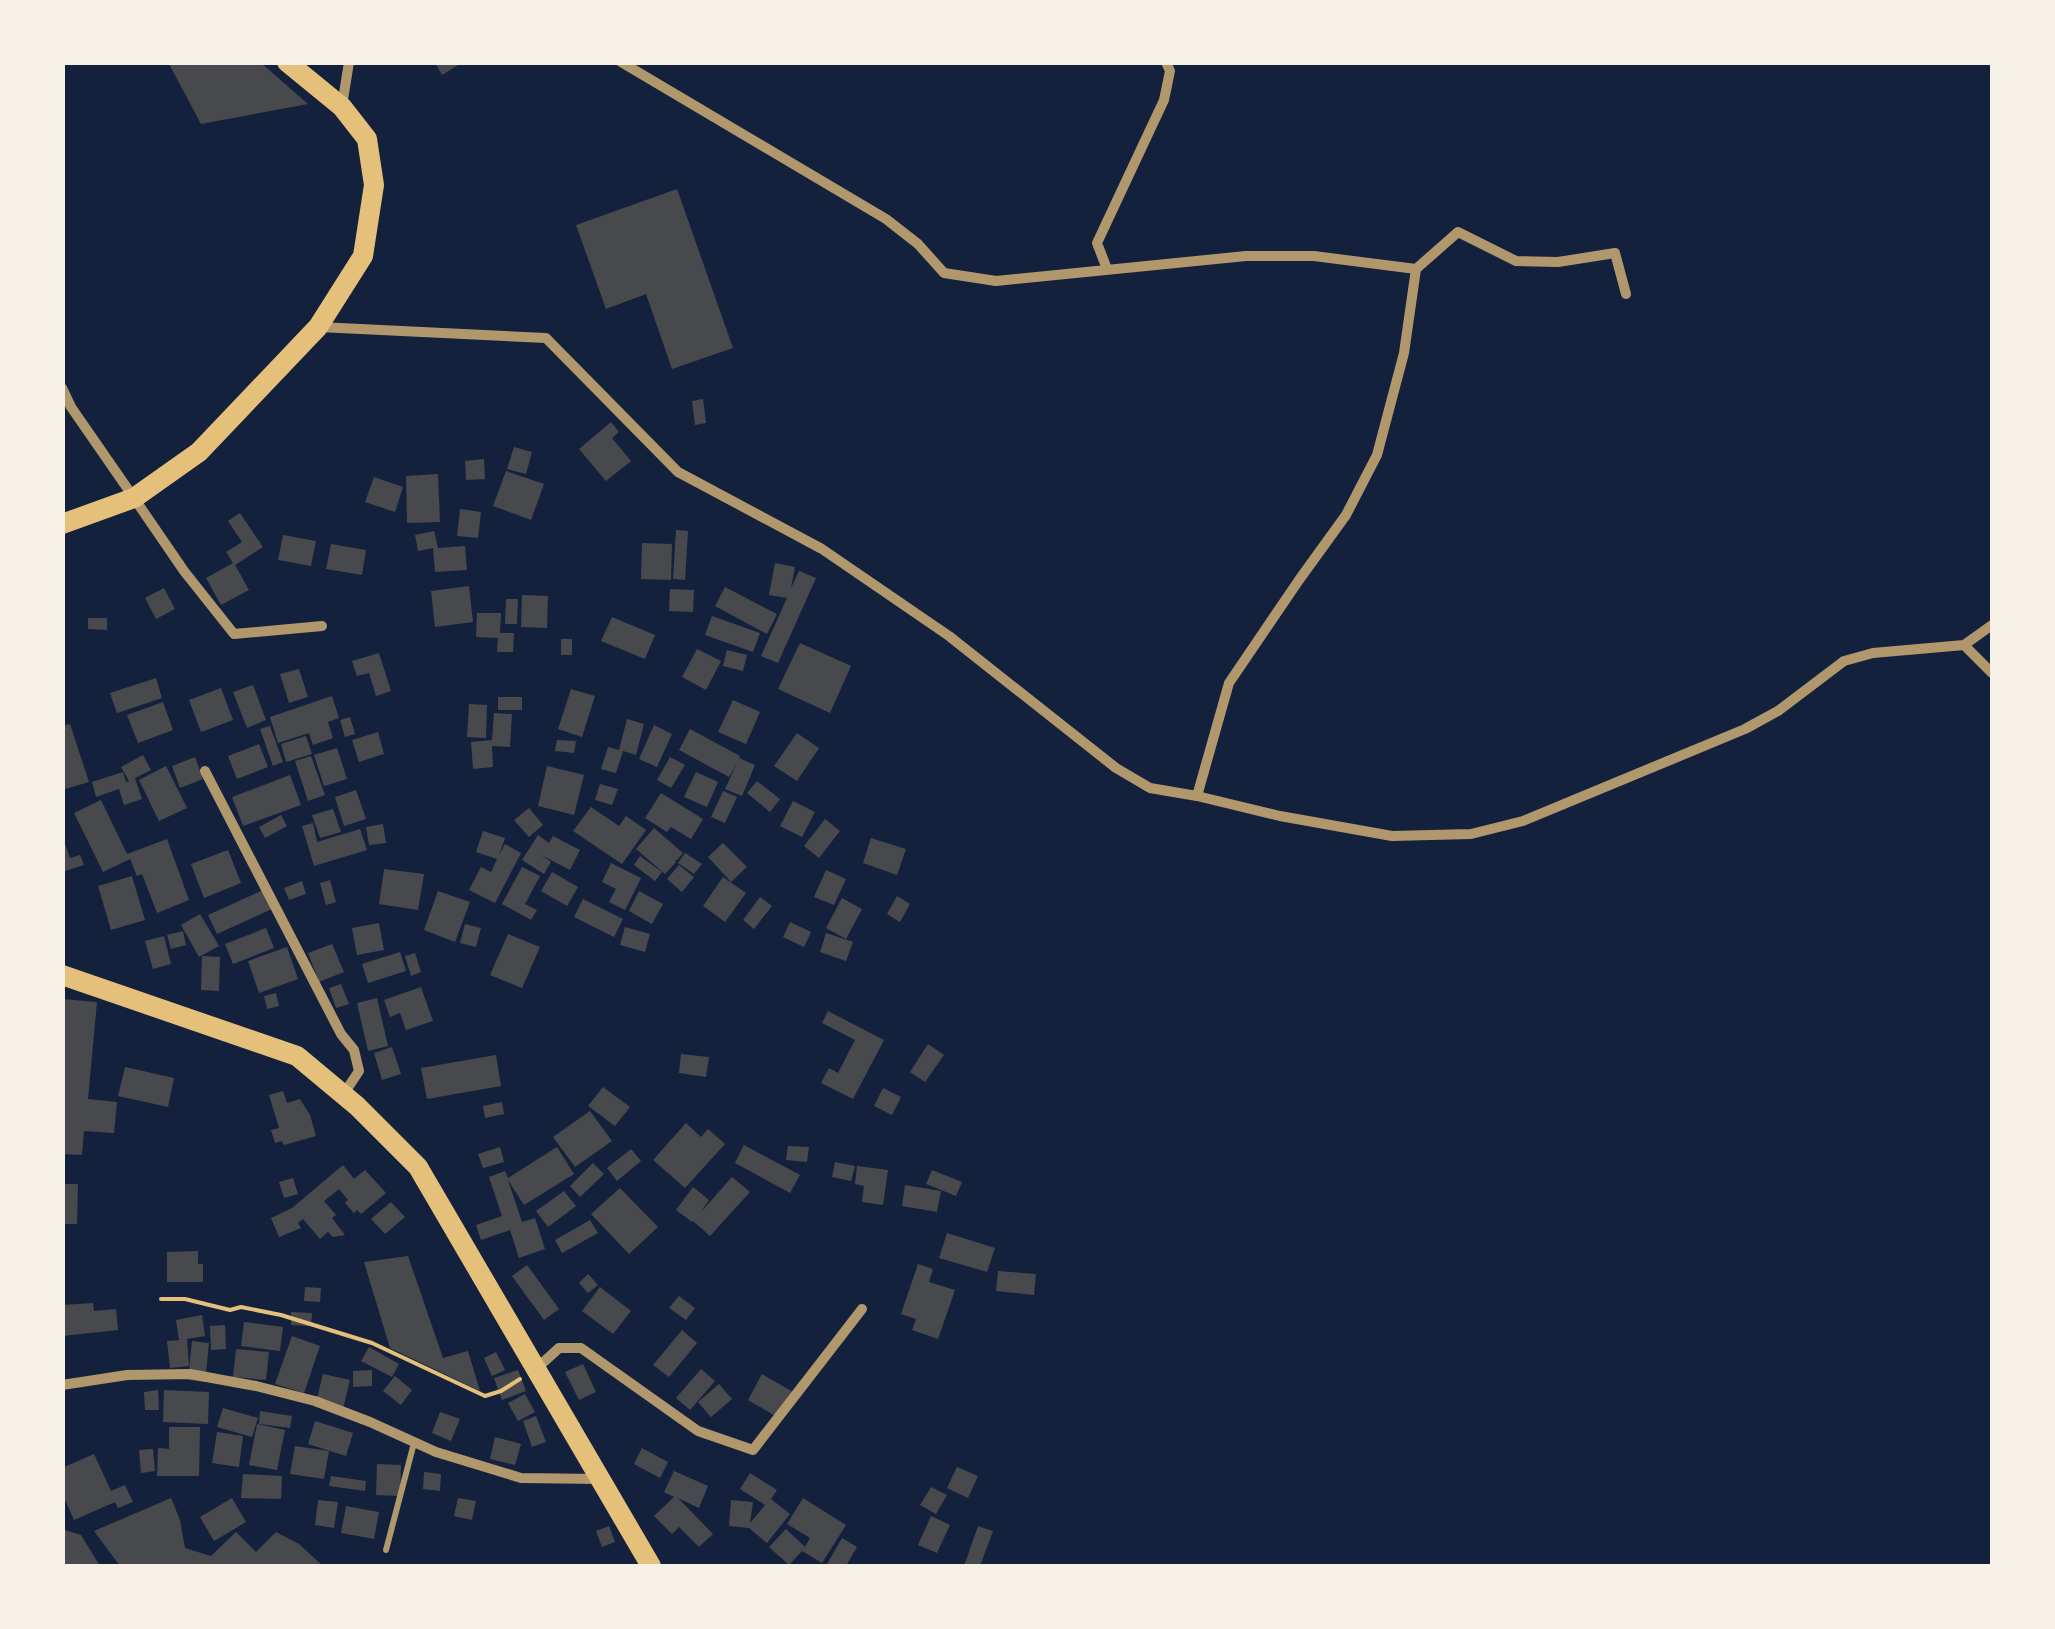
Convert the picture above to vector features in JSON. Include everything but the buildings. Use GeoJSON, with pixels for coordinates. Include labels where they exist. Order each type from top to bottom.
{"type":"FeatureCollection","features":[{"type":"Feature","properties":{"kind":"main road"},"geometry":{"type":"LineString","coordinates":[[62,524],[134,498],[198,452],[318,327],[363,256],[374,185],[367,139],[342,107],[286,62]]}},
{"type":"Feature","properties":{"kind":"main road"},"geometry":{"type":"LineString","coordinates":[[62,975],[296,1056],[418,1167],[651,1566]]}},
{"type":"Feature","properties":{"kind":"street"},"geometry":{"type":"LineString","coordinates":[[342,107],[349,62]]}},
{"type":"Feature","properties":{"kind":"street"},"geometry":{"type":"LineString","coordinates":[[621,62],[639,67],[886,219],[918,244],[944,274],[996,281],[1246,256],[1314,256],[1416,269]]}},
{"type":"Feature","properties":{"kind":"street"},"geometry":{"type":"LineString","coordinates":[[1107,268],[1097,243],[1164,100],[1170,71],[1166,62]]}},
{"type":"Feature","properties":{"kind":"street"},"geometry":{"type":"LineString","coordinates":[[1197,796],[1230,683],[1346,516],[1377,455],[1404,353],[1416,269],[1458,232],[1516,261],[1558,262],[1615,253],[1626,294]]}},
{"type":"Feature","properties":{"kind":"street"},"geometry":{"type":"LineString","coordinates":[[318,327],[546,338],[678,472],[822,549],[949,636],[1116,768],[1150,788],[1392,836],[1471,834],[1523,821],[1746,729],[1778,711],[1844,661],[1874,653],[1964,645],[1992,625]]}},
{"type":"Feature","properties":{"kind":"street"},"geometry":{"type":"LineString","coordinates":[[62,388],[184,571],[234,634],[322,626]]}},
{"type":"Feature","properties":{"kind":"street"},"geometry":{"type":"LineString","coordinates":[[1964,645],[1992,673]]}},
{"type":"Feature","properties":{"kind":"street"},"geometry":{"type":"LineString","coordinates":[[205,771],[341,1034],[354,1050],[359,1071],[343,1095]]}},
{"type":"Feature","properties":{"kind":"street"},"geometry":{"type":"LineString","coordinates":[[536,1369],[558,1348],[580,1348],[698,1431],[753,1450],[862,1309]]}},
{"type":"Feature","properties":{"kind":"street"},"geometry":{"type":"LineString","coordinates":[[62,1385],[128,1374],[190,1374],[314,1402],[436,1452],[521,1478],[600,1479]]}},
{"type":"Feature","properties":{"kind":"lane"},"geometry":{"type":"LineString","coordinates":[[386,1550],[414,1442]]}},
{"type":"Feature","properties":{"kind":"path"},"geometry":{"type":"LineString","coordinates":[[162,1299],[281,1315],[372,1343],[485,1396],[501,1391],[536,1369]]}}]}
